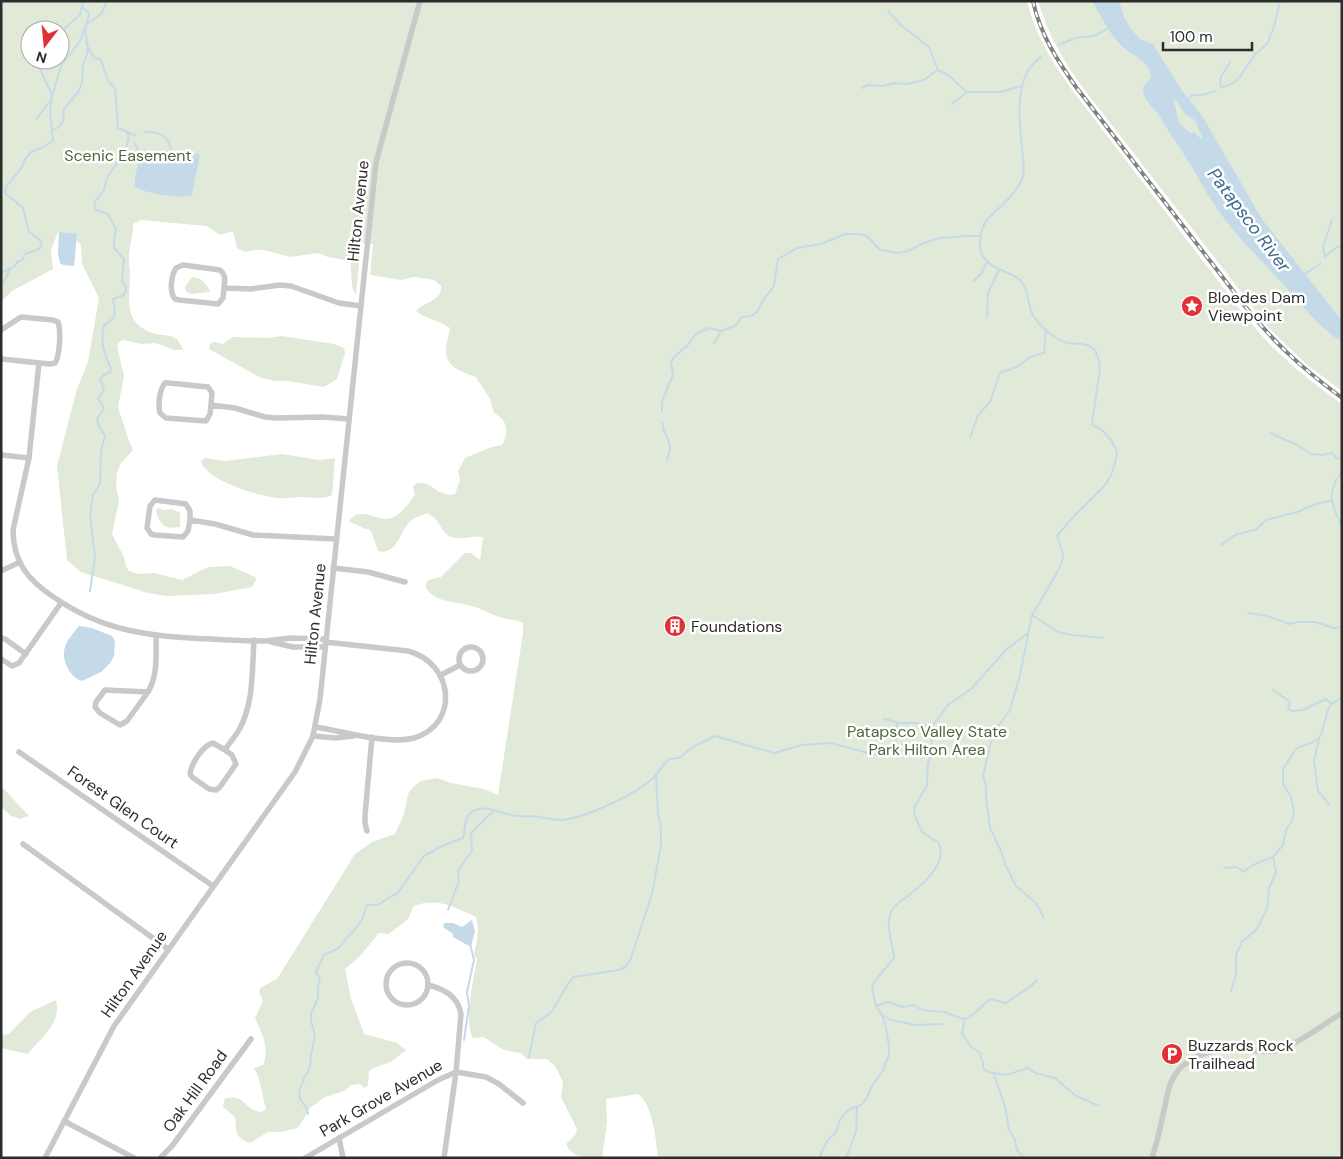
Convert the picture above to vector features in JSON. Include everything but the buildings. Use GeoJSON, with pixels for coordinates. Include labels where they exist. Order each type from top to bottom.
{"type":"FeatureCollection","features":[{"type":"Feature","properties":{"kind":"street","name":"Hilton Avenue"},"geometry":{"type":"LineString","coordinates":[[45,1158],[106,1038],[213,886],[288,784],[313,736],[325,643],[376,162],[420,1]]}},
{"type":"Feature","properties":{"kind":"street"},"geometry":{"type":"LineString","coordinates":[[183,266],[220,270],[224,273],[224,288],[223,298],[218,304],[175,299],[172,292],[174,271],[176,268],[183,266]]}},
{"type":"Feature","properties":{"kind":"street"},"geometry":{"type":"LineString","coordinates":[[224,288],[251,289],[280,285],[291,286],[339,303],[361,306]]}},
{"type":"Feature","properties":{"kind":"street"},"geometry":{"type":"LineString","coordinates":[[1,330],[21,317],[53,320],[58,322],[60,328],[57,360],[54,364],[1,359]]}},
{"type":"Feature","properties":{"kind":"street"},"geometry":{"type":"LineString","coordinates":[[39,363],[29,458],[13,530],[14,542],[20,562],[26,573],[39,587],[81,614],[110,626],[156,636],[254,640],[293,646],[325,643],[413,653],[427,660],[441,675],[445,686],[445,702],[440,718],[433,727],[419,736],[408,739],[313,736]]}},
{"type":"Feature","properties":{"kind":"street"},"geometry":{"type":"LineString","coordinates":[[169,382],[208,387],[212,393],[212,405],[206,421],[166,418],[159,410],[161,390],[165,383],[169,382]]}},
{"type":"Feature","properties":{"kind":"street"},"geometry":{"type":"LineString","coordinates":[[212,405],[235,408],[265,417],[348,419]]}},
{"type":"Feature","properties":{"kind":"street"},"geometry":{"type":"LineString","coordinates":[[1,455],[29,458]]}},
{"type":"Feature","properties":{"kind":"street"},"geometry":{"type":"LineString","coordinates":[[154,500],[186,504],[190,511],[190,520],[188,531],[183,537],[155,535],[151,534],[147,528],[150,506],[154,500]]}},
{"type":"Feature","properties":{"kind":"street"},"geometry":{"type":"LineString","coordinates":[[190,520],[215,524],[253,535],[336,539]]}},
{"type":"Feature","properties":{"kind":"street"},"geometry":{"type":"LineString","coordinates":[[1,571],[20,562]]}},
{"type":"Feature","properties":{"kind":"street"},"geometry":{"type":"LineString","coordinates":[[333,568],[368,572],[405,582]]}},
{"type":"Feature","properties":{"kind":"street"},"geometry":{"type":"LineString","coordinates":[[1,659],[8,664],[16,666],[62,603]]}},
{"type":"Feature","properties":{"kind":"street"},"geometry":{"type":"LineString","coordinates":[[148,692],[106,690],[96,702],[95,707],[100,713],[120,726],[127,721],[148,692],[154,679],[156,636]]}},
{"type":"Feature","properties":{"kind":"street"},"geometry":{"type":"LineString","coordinates":[[1,638],[26,654]]}},
{"type":"Feature","properties":{"kind":"street"},"geometry":{"type":"LineString","coordinates":[[225,750],[239,730],[248,708],[254,640]]}},
{"type":"Feature","properties":{"kind":"street"},"geometry":{"type":"LineString","coordinates":[[473,648],[481,654],[482,664],[476,670],[466,670],[460,665],[459,656],[466,649],[473,648]]}},
{"type":"Feature","properties":{"kind":"street"},"geometry":{"type":"LineString","coordinates":[[441,675],[460,665]]}},
{"type":"Feature","properties":{"kind":"street"},"geometry":{"type":"LineString","coordinates":[[315,727],[355,736]]}},
{"type":"Feature","properties":{"kind":"street"},"geometry":{"type":"LineString","coordinates":[[367,831],[365,815],[372,737]]}},
{"type":"Feature","properties":{"kind":"street"},"geometry":{"type":"LineString","coordinates":[[213,743],[225,750],[232,755],[236,764],[220,787],[216,790],[209,789],[192,777],[190,774],[192,766],[206,745],[213,743]]}},
{"type":"Feature","properties":{"kind":"street","name":"Forest Glen Court"},"geometry":{"type":"LineString","coordinates":[[18,752],[213,886]]}},
{"type":"Feature","properties":{"kind":"street"},"geometry":{"type":"LineString","coordinates":[[22,844],[168,949]]}},
{"type":"Feature","properties":{"kind":"street"},"geometry":{"type":"LineString","coordinates":[[410,963],[420,967],[424,972],[428,985],[425,996],[420,1001],[410,1005],[403,1005],[391,997],[386,988],[386,980],[393,968],[399,964],[410,963]]}},
{"type":"Feature","properties":{"kind":"street"},"geometry":{"type":"LineString","coordinates":[[428,985],[452,996],[460,1010],[461,1018],[456,1072],[444,1158]]}},
{"type":"Feature","properties":{"kind":"street"},"geometry":{"type":"LineString","coordinates":[[1152,1158],[1169,1088],[1180,1069],[1189,1060],[1217,1050],[1277,1051],[1342,1013]]}},
{"type":"Feature","properties":{"kind":"street","name":"Oak Hill Road"},"geometry":{"type":"LineString","coordinates":[[160,1158],[172,1146],[251,1039]]}},
{"type":"Feature","properties":{"kind":"street","name":"Park Grove Avenue"},"geometry":{"type":"LineString","coordinates":[[306,1158],[438,1080],[456,1072],[479,1075],[492,1080],[523,1104]]}},
{"type":"Feature","properties":{"kind":"street"},"geometry":{"type":"LineString","coordinates":[[64,1121],[134,1158]]}},
{"type":"Feature","properties":{"kind":"street"},"geometry":{"type":"LineString","coordinates":[[338,1138],[343,1158]]}},
{"type":"Feature","properties":{"kind":"green space","name":"Patapsco Valley State Park Hilton Area"},"geometry":{"type":"Polygon","coordinates":[[[1,1],[1027,1],[1040,37],[1065,80],[1239,308],[1275,350],[1318,387],[1342,404],[1342,1158],[658,1158],[655,1133],[650,1114],[643,1099],[638,1094],[606,1099],[607,1122],[602,1158],[581,1157],[573,1153],[566,1144],[576,1134],[577,1129],[561,1097],[563,1082],[555,1066],[547,1059],[527,1059],[520,1053],[504,1050],[483,1037],[473,1038],[470,1030],[469,1010],[477,959],[474,954],[478,931],[476,917],[446,904],[438,903],[423,903],[414,906],[408,919],[389,934],[379,933],[360,956],[345,969],[351,999],[364,1034],[397,1043],[406,1050],[391,1062],[369,1071],[368,1086],[364,1088],[360,1084],[351,1085],[344,1091],[325,1097],[310,1108],[297,1128],[282,1132],[268,1132],[250,1143],[241,1139],[236,1130],[235,1117],[223,1107],[225,1098],[232,1097],[242,1100],[256,1111],[262,1112],[266,1109],[260,1082],[254,1068],[263,1065],[266,1052],[255,1018],[263,1001],[259,992],[260,988],[277,979],[355,854],[372,842],[395,834],[404,814],[408,794],[421,781],[437,778],[451,783],[484,789],[498,795],[523,623],[497,616],[469,605],[440,599],[430,593],[426,586],[428,580],[441,577],[465,553],[471,553],[480,560],[483,537],[454,538],[445,532],[435,518],[427,513],[409,522],[393,547],[384,552],[378,551],[369,529],[349,521],[358,514],[383,519],[395,516],[403,510],[415,495],[413,486],[417,483],[428,484],[444,494],[455,494],[460,480],[458,471],[465,458],[502,445],[506,436],[505,423],[494,413],[490,399],[476,377],[457,369],[447,358],[446,350],[450,328],[416,311],[439,295],[441,286],[434,280],[429,279],[414,277],[401,280],[370,275],[373,244],[361,243],[356,294],[352,283],[350,261],[318,253],[290,257],[264,250],[245,252],[237,248],[233,231],[220,235],[207,226],[141,220],[133,224],[129,251],[130,312],[135,322],[141,327],[150,332],[171,336],[177,340],[183,350],[174,350],[156,343],[142,344],[124,340],[119,342],[117,346],[124,376],[118,407],[133,450],[121,463],[117,472],[116,487],[119,501],[112,534],[129,571],[139,574],[154,573],[182,580],[208,567],[230,566],[257,578],[252,587],[214,594],[167,596],[148,593],[81,572],[67,560],[57,466],[77,389],[88,362],[99,298],[82,264],[81,246],[76,239],[58,232],[51,250],[53,269],[12,291],[1,302],[1,1]]]}},
{"type":"Feature","properties":{"kind":"green space"},"geometry":{"type":"Polygon","coordinates":[[[1038,1],[1342,1],[1342,391],[1307,365],[1269,328],[1080,84],[1056,44],[1046,24],[1038,1]]]}},
{"type":"Feature","properties":{"kind":"green space"},"geometry":{"type":"Polygon","coordinates":[[[192,277],[198,278],[203,282],[210,292],[191,294],[186,292],[185,287],[192,277]]]}},
{"type":"Feature","properties":{"kind":"green space"},"geometry":{"type":"Polygon","coordinates":[[[282,336],[334,344],[344,348],[345,353],[337,379],[324,387],[288,381],[274,381],[259,377],[209,349],[210,344],[214,342],[223,344],[233,337],[267,338],[282,336]]]}},
{"type":"Feature","properties":{"kind":"green space"},"geometry":{"type":"Polygon","coordinates":[[[282,454],[319,460],[335,458],[332,495],[321,498],[269,497],[247,491],[223,481],[212,475],[201,461],[205,458],[225,461],[282,454]]]}},
{"type":"Feature","properties":{"kind":"green space"},"geometry":{"type":"Polygon","coordinates":[[[159,508],[163,510],[172,509],[180,513],[180,527],[171,528],[161,523],[156,510],[159,508]]]}},
{"type":"Feature","properties":{"kind":"green space"},"geometry":{"type":"Polygon","coordinates":[[[1,786],[29,816],[20,819],[11,816],[1,807],[1,786]]]}},
{"type":"Feature","properties":{"kind":"green space"},"geometry":{"type":"Polygon","coordinates":[[[56,1000],[57,1009],[53,1023],[28,1054],[1,1048],[1,1035],[9,1034],[30,1012],[56,1000]]]}},
{"type":"Feature","properties":{"kind":"water","name":"Patapsco River"},"geometry":{"type":"Polygon","coordinates":[[[1092,1],[1119,1],[1124,17],[1131,29],[1141,40],[1153,44],[1182,91],[1201,114],[1262,219],[1342,321],[1342,342],[1310,314],[1221,215],[1158,114],[1144,96],[1143,87],[1151,77],[1150,71],[1140,59],[1118,42],[1092,1]],[[1175,99],[1179,123],[1189,132],[1192,133],[1193,131],[1201,139],[1202,137],[1195,120],[1185,114],[1175,99]]]}},
{"type":"Feature","properties":{"kind":"water"},"geometry":{"type":"Polygon","coordinates":[[[155,150],[200,155],[192,195],[163,195],[140,190],[135,187],[139,160],[155,150]]]}},
{"type":"Feature","properties":{"kind":"water"},"geometry":{"type":"Polygon","coordinates":[[[59,232],[77,234],[74,266],[60,263],[58,254],[59,232]]]}},
{"type":"Feature","properties":{"kind":"water"},"geometry":{"type":"Polygon","coordinates":[[[79,626],[92,628],[112,636],[115,641],[114,656],[111,662],[101,672],[82,681],[70,672],[64,657],[66,644],[79,626]]]}},
{"type":"Feature","properties":{"kind":"water"},"geometry":{"type":"Polygon","coordinates":[[[472,920],[475,931],[471,947],[453,937],[453,934],[443,927],[444,923],[453,923],[462,927],[472,920]]]}},
{"type":"Feature","properties":{"kind":"waterway"},"geometry":{"type":"LineString","coordinates":[[70,24],[80,14],[83,3],[86,1]]}},
{"type":"Feature","properties":{"kind":"waterway"},"geometry":{"type":"LineString","coordinates":[[87,24],[101,14],[107,1]]}},
{"type":"Feature","properties":{"kind":"waterway"},"geometry":{"type":"LineString","coordinates":[[1230,62],[1220,79],[1221,88],[1233,83],[1240,77],[1255,54],[1267,44],[1274,27],[1280,1]]}},
{"type":"Feature","properties":{"kind":"waterway"},"geometry":{"type":"LineString","coordinates":[[36,119],[51,100],[61,66],[80,41],[89,13],[83,8]]}},
{"type":"Feature","properties":{"kind":"waterway"},"geometry":{"type":"LineString","coordinates":[[888,11],[902,26],[929,47],[938,70],[948,75],[967,92],[1000,92],[1022,86]]}},
{"type":"Feature","properties":{"kind":"waterway"},"geometry":{"type":"LineString","coordinates":[[53,130],[61,124],[64,109],[79,91],[82,82],[83,65],[88,51],[85,28]]}},
{"type":"Feature","properties":{"kind":"waterway"},"geometry":{"type":"LineString","coordinates":[[1076,38],[1094,36],[1109,28]]}},
{"type":"Feature","properties":{"kind":"waterway"},"geometry":{"type":"LineString","coordinates":[[1059,45],[1073,39]]}},
{"type":"Feature","properties":{"kind":"waterway"},"geometry":{"type":"LineString","coordinates":[[89,48],[94,58],[101,60],[108,81],[115,88],[118,128],[135,135]]}},
{"type":"Feature","properties":{"kind":"waterway"},"geometry":{"type":"LineString","coordinates":[[1041,57],[1029,69],[1021,89],[1019,109],[1024,166],[1023,176],[1011,195],[985,223],[981,235],[980,249],[991,265],[1017,277],[1021,281],[1024,285],[1032,313],[1047,331],[1065,343],[1084,344],[1094,350],[1098,357],[1100,368],[1092,424],[1102,430],[1112,441],[1117,452],[1111,475],[1106,484],[1057,536],[1063,558],[1057,573],[1032,615],[1020,675],[1010,710],[993,733],[983,776],[986,786],[990,828],[1005,864],[1016,886],[1036,903],[1044,918]]}},
{"type":"Feature","properties":{"kind":"waterway"},"geometry":{"type":"LineString","coordinates":[[1,273],[15,266],[17,262],[22,260],[25,254],[42,246],[41,241],[29,232],[23,208],[5,193],[6,187],[31,152],[53,141],[50,111],[52,95],[40,70]]}},
{"type":"Feature","properties":{"kind":"waterway"},"geometry":{"type":"LineString","coordinates":[[862,88],[868,85],[907,84],[924,80],[937,70]]}},
{"type":"Feature","properties":{"kind":"waterway"},"geometry":{"type":"LineString","coordinates":[[1188,100],[1192,95],[1202,95],[1215,91]]}},
{"type":"Feature","properties":{"kind":"waterway"},"geometry":{"type":"LineString","coordinates":[[952,104],[967,92]]}},
{"type":"Feature","properties":{"kind":"waterway"},"geometry":{"type":"LineString","coordinates":[[144,132],[154,132],[166,138],[171,151]]}},
{"type":"Feature","properties":{"kind":"waterway"},"geometry":{"type":"LineString","coordinates":[[90,591],[95,557],[90,515],[93,495],[100,484],[101,451],[105,436],[97,418],[104,409],[98,398],[104,390],[100,379],[110,372],[111,368],[106,358],[102,336],[104,325],[112,320],[115,314],[113,299],[124,295],[126,288],[122,281],[124,259],[114,248],[116,229],[108,214],[95,210],[95,204],[104,190],[107,178],[125,151],[128,133]]}},
{"type":"Feature","properties":{"kind":"waterway"},"geometry":{"type":"LineString","coordinates":[[135,144],[138,150]]}},
{"type":"Feature","properties":{"kind":"waterway"},"geometry":{"type":"LineString","coordinates":[[1332,220],[1323,247],[1325,257],[1342,245]]}},
{"type":"Feature","properties":{"kind":"waterway"},"geometry":{"type":"LineString","coordinates":[[714,343],[721,331],[735,326],[742,317],[751,316],[757,312],[774,285],[778,259],[797,248],[820,244],[846,234],[861,234],[868,237],[880,250],[898,253],[940,238],[981,236]]}},
{"type":"Feature","properties":{"kind":"waterway"},"geometry":{"type":"LineString","coordinates":[[973,281],[981,274],[987,262]]}},
{"type":"Feature","properties":{"kind":"waterway"},"geometry":{"type":"LineString","coordinates":[[1303,275],[1320,264]]}},
{"type":"Feature","properties":{"kind":"waterway"},"geometry":{"type":"LineString","coordinates":[[987,317],[988,293],[999,270]]}},
{"type":"Feature","properties":{"kind":"waterway"},"geometry":{"type":"LineString","coordinates":[[1,283],[4,282],[9,271]]}},
{"type":"Feature","properties":{"kind":"waterway"},"geometry":{"type":"LineString","coordinates":[[662,411],[662,401],[673,375],[671,363],[674,357],[687,346],[696,334],[709,328],[721,331]]}},
{"type":"Feature","properties":{"kind":"waterway"},"geometry":{"type":"LineString","coordinates":[[970,438],[978,415],[990,402],[1000,373],[1019,366],[1030,357],[1044,353],[1046,329]]}},
{"type":"Feature","properties":{"kind":"waterway"},"geometry":{"type":"LineString","coordinates":[[662,423],[670,448],[667,460]]}},
{"type":"Feature","properties":{"kind":"waterway"},"geometry":{"type":"LineString","coordinates":[[1270,433],[1297,445],[1311,454],[1322,455],[1332,453],[1338,459],[1342,458]]}},
{"type":"Feature","properties":{"kind":"waterway"},"geometry":{"type":"LineString","coordinates":[[1342,471],[1333,486],[1332,493],[1335,512],[1342,527]]}},
{"type":"Feature","properties":{"kind":"waterway"},"geometry":{"type":"LineString","coordinates":[[1221,545],[1235,535],[1257,529],[1266,520],[1331,501]]}},
{"type":"Feature","properties":{"kind":"waterway"},"geometry":{"type":"LineString","coordinates":[[1248,613],[1268,616],[1289,624],[1316,622],[1333,628],[1342,627]]}},
{"type":"Feature","properties":{"kind":"waterway"},"geometry":{"type":"LineString","coordinates":[[1032,615],[1058,632],[1103,638]]}},
{"type":"Feature","properties":{"kind":"waterway"},"geometry":{"type":"LineString","coordinates":[[819,1158],[827,1141],[836,1132],[840,1120],[846,1112],[861,1105],[866,1099],[882,1072],[889,1055],[886,1028],[882,1015],[876,1006],[872,989],[874,982],[894,958],[889,923],[892,909],[927,880],[940,859],[939,843],[922,832],[914,814],[915,806],[927,785],[928,763],[932,751],[931,734],[933,725],[948,705],[971,689],[1006,650],[1028,633]]}},
{"type":"Feature","properties":{"kind":"waterway"},"geometry":{"type":"LineString","coordinates":[[1273,690],[1290,702],[1288,709],[1292,711],[1303,710],[1326,699],[1331,704]]}},
{"type":"Feature","properties":{"kind":"waterway"},"geometry":{"type":"LineString","coordinates":[[1329,804],[1318,791],[1314,761],[1328,710],[1331,704],[1342,698]]}},
{"type":"Feature","properties":{"kind":"waterway"},"geometry":{"type":"LineString","coordinates":[[884,719],[901,723],[917,723],[932,730]]}},
{"type":"Feature","properties":{"kind":"waterway"},"geometry":{"type":"LineString","coordinates":[[308,1114],[300,1099],[299,1091],[310,1067],[315,1035],[311,1014],[318,998],[320,980],[316,972],[324,955],[337,949],[356,928],[362,920],[367,905],[378,905],[397,894],[424,856],[444,845],[463,838],[467,818],[472,812],[492,809],[512,815],[554,820],[583,815],[609,805],[634,792],[652,779],[669,759],[679,758],[691,748],[715,736],[774,753],[802,745],[831,743],[875,755],[887,751],[893,746],[897,739],[897,722]]}},
{"type":"Feature","properties":{"kind":"waterway"},"geometry":{"type":"LineString","coordinates":[[1231,991],[1236,974],[1236,955],[1242,942],[1257,929],[1267,908],[1269,889],[1276,872],[1273,857],[1283,845],[1286,830],[1292,821],[1294,812],[1291,797],[1283,784],[1283,769],[1295,750],[1319,738]]}},
{"type":"Feature","properties":{"kind":"waterway"},"geometry":{"type":"LineString","coordinates":[[529,1057],[536,1023],[552,1011],[567,985],[574,977],[619,970],[630,961],[652,894],[661,845],[656,775]]}},
{"type":"Feature","properties":{"kind":"waterway"},"geometry":{"type":"LineString","coordinates":[[448,910],[459,881],[458,870],[472,851],[471,833],[494,810]]}},
{"type":"Feature","properties":{"kind":"waterway"},"geometry":{"type":"LineString","coordinates":[[1224,868],[1237,867],[1244,872],[1253,865],[1273,857]]}},
{"type":"Feature","properties":{"kind":"waterway"},"geometry":{"type":"LineString","coordinates":[[464,1040],[469,1006],[467,992],[474,960],[470,944]]}},
{"type":"Feature","properties":{"kind":"waterway"},"geometry":{"type":"LineString","coordinates":[[876,1006],[888,1002],[902,1007],[914,1005],[922,1010],[944,1012],[963,1019],[969,1018],[990,999],[1006,1003],[1037,980]]}},
{"type":"Feature","properties":{"kind":"waterway"},"geometry":{"type":"LineString","coordinates":[[882,1015],[891,1020],[916,1025],[942,1024]]}},
{"type":"Feature","properties":{"kind":"waterway"},"geometry":{"type":"LineString","coordinates":[[963,1019],[962,1034],[971,1047],[979,1052],[983,1068],[988,1072],[1006,1075],[1028,1068],[1035,1073],[1055,1078],[1076,1096],[1099,1106]]}},
{"type":"Feature","properties":{"kind":"waterway"},"geometry":{"type":"LineString","coordinates":[[993,1072],[1005,1106],[1009,1130],[1015,1140],[1017,1150],[1024,1158]]}},
{"type":"Feature","properties":{"kind":"waterway"},"geometry":{"type":"LineString","coordinates":[[846,1158],[856,1132],[857,1107]]}},
{"type":"Feature","properties":{"kind":"railway"},"geometry":{"type":"LineString","coordinates":[[1033,1],[1045,36],[1069,77],[1244,305],[1290,355],[1342,398]]}},
{"type":"Feature","properties":{"kind":"place","name":"Bloedes Dam Viewpoint"},"geometry":{"type":"Point","coordinates":[1192,306]}},
{"type":"Feature","properties":{"kind":"place","name":"Foundations"},"geometry":{"type":"Point","coordinates":[675,626]}},
{"type":"Feature","properties":{"kind":"place","name":"Buzzards Rock Trailhead"},"geometry":{"type":"Point","coordinates":[1172,1054]}},
{"type":"Feature","properties":{"kind":"park label","name":"Scenic Easement"},"geometry":{"type":"Point","coordinates":[128,155]}}]}
